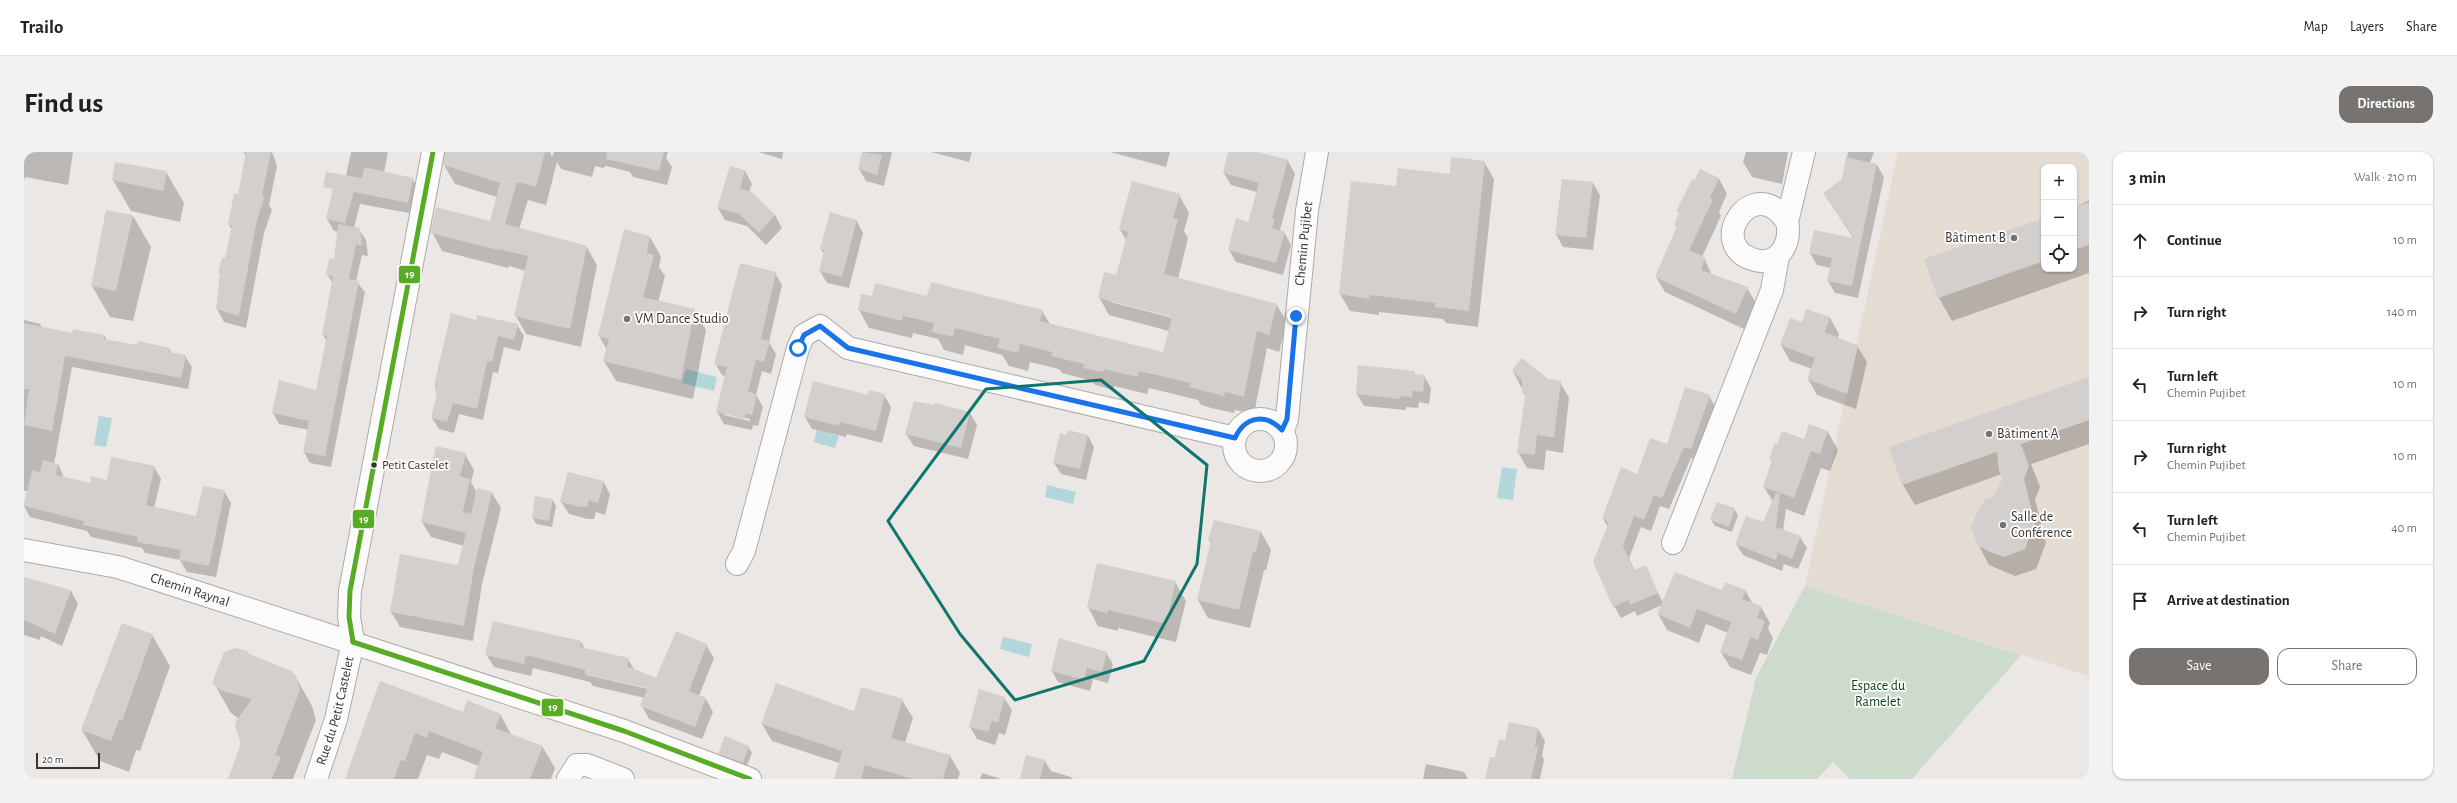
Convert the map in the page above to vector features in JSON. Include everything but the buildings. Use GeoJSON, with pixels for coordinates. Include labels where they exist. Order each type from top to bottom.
{"type":"FeatureCollection","features":[{"type":"Feature","properties":{"kind":"street"},"geometry":{"type":"LineString","coordinates":[[353,642],[349,616],[350,591],[433,152]]}},
{"type":"Feature","properties":{"kind":"street","name":"Chemin Pujibet"},"geometry":{"type":"LineString","coordinates":[[1235,438],[1234,446],[1241,462],[1248,468],[1265,471],[1273,468],[1285,455],[1286,438],[1282,430],[1287,419],[1307,211],[1317,152]]}},
{"type":"Feature","properties":{"kind":"street"},"geometry":{"type":"LineString","coordinates":[[1673,543],[1772,290],[1778,256],[1788,241],[1787,222],[1804,152]]}},
{"type":"Feature","properties":{"kind":"street"},"geometry":{"type":"LineString","coordinates":[[1778,256],[1768,260],[1757,261],[1747,258],[1739,251],[1733,241],[1732,230],[1739,216],[1751,206],[1762,204],[1772,207],[1781,213],[1787,222]]}},
{"type":"Feature","properties":{"kind":"street"},"geometry":{"type":"LineString","coordinates":[[737,564],[744,550],[798,348],[804,335],[820,326],[848,348],[1235,438],[1245,423],[1257,419],[1269,420],[1282,430]]}},
{"type":"Feature","properties":{"kind":"street","name":"Chemin Raynal"},"geometry":{"type":"LineString","coordinates":[[24,550],[118,567],[624,731],[750,779]]}},
{"type":"Feature","properties":{"kind":"street","name":"Rue du Petit Castelet"},"geometry":{"type":"LineString","coordinates":[[316,779],[336,719],[353,642]]}},
{"type":"Feature","properties":{"kind":"street"},"geometry":{"type":"LineString","coordinates":[[573,772],[587,765],[623,779]]}},
{"type":"Feature","properties":{"kind":"highlighted area"},"geometry":{"type":"Polygon","coordinates":[[[1101,380],[1207,465],[1197,564],[1144,661],[1015,700],[960,634],[888,521],[986,389],[1101,380]]]}},
{"type":"Feature","properties":{"kind":"shaded area"},"geometry":{"type":"Polygon","coordinates":[[[1898,152],[2089,152],[2089,676],[1805,586],[1898,152]]]}},
{"type":"Feature","properties":{"kind":"green space","name":"Espace du Ramelet"},"geometry":{"type":"Polygon","coordinates":[[[1805,586],[2021,655],[1912,779],[1850,779],[1833,762],[1817,779],[1732,779],[1756,678],[1805,586]]]}},
{"type":"Feature","properties":{"kind":"water"},"geometry":{"type":"Polygon","coordinates":[[[686,369],[717,377],[714,391],[682,383],[686,369]]]}},
{"type":"Feature","properties":{"kind":"water"},"geometry":{"type":"Polygon","coordinates":[[[99,416],[112,418],[106,447],[94,445],[99,416]]]}},
{"type":"Feature","properties":{"kind":"water"},"geometry":{"type":"Polygon","coordinates":[[[817,430],[839,436],[835,448],[814,442],[817,430]]]}},
{"type":"Feature","properties":{"kind":"water"},"geometry":{"type":"Polygon","coordinates":[[[1502,467],[1517,469],[1513,500],[1497,498],[1502,467]]]}},
{"type":"Feature","properties":{"kind":"water"},"geometry":{"type":"Polygon","coordinates":[[[1047,485],[1076,492],[1073,504],[1045,497],[1047,485]]]}},
{"type":"Feature","properties":{"kind":"water"},"geometry":{"type":"Polygon","coordinates":[[[1003,637],[1032,644],[1029,657],[1000,649],[1003,637]]]}},
{"type":"Feature","properties":{"kind":"transit line","name":"19"},"geometry":{"type":"LineString","coordinates":[[353,642],[349,617],[350,591],[433,152]]}},
{"type":"Feature","properties":{"kind":"transit line","name":"19"},"geometry":{"type":"LineString","coordinates":[[353,642],[624,731],[750,779]]}},
{"type":"Feature","properties":{"kind":"place","name":"Bâtiment B"},"geometry":{"type":"Point","coordinates":[2014,238]}},
{"type":"Feature","properties":{"kind":"place","name":"VM Dance Studio"},"geometry":{"type":"Point","coordinates":[627,319]}},
{"type":"Feature","properties":{"kind":"place","name":"Bâtiment A"},"geometry":{"type":"Point","coordinates":[1989,434]}},
{"type":"Feature","properties":{"kind":"place","name":"Petit Castelet"},"geometry":{"type":"Point","coordinates":[374,465]}},
{"type":"Feature","properties":{"kind":"place","name":"Salle de Conférence"},"geometry":{"type":"Point","coordinates":[2003,525]}},
{"type":"Feature","properties":{"kind":"route"},"geometry":{"type":"LineString","coordinates":[[798,348],[804,335],[820,326],[848,348],[1206,429],[1235,438],[1245,423],[1261,418],[1277,424],[1282,430],[1287,419],[1296,316]]}}]}
